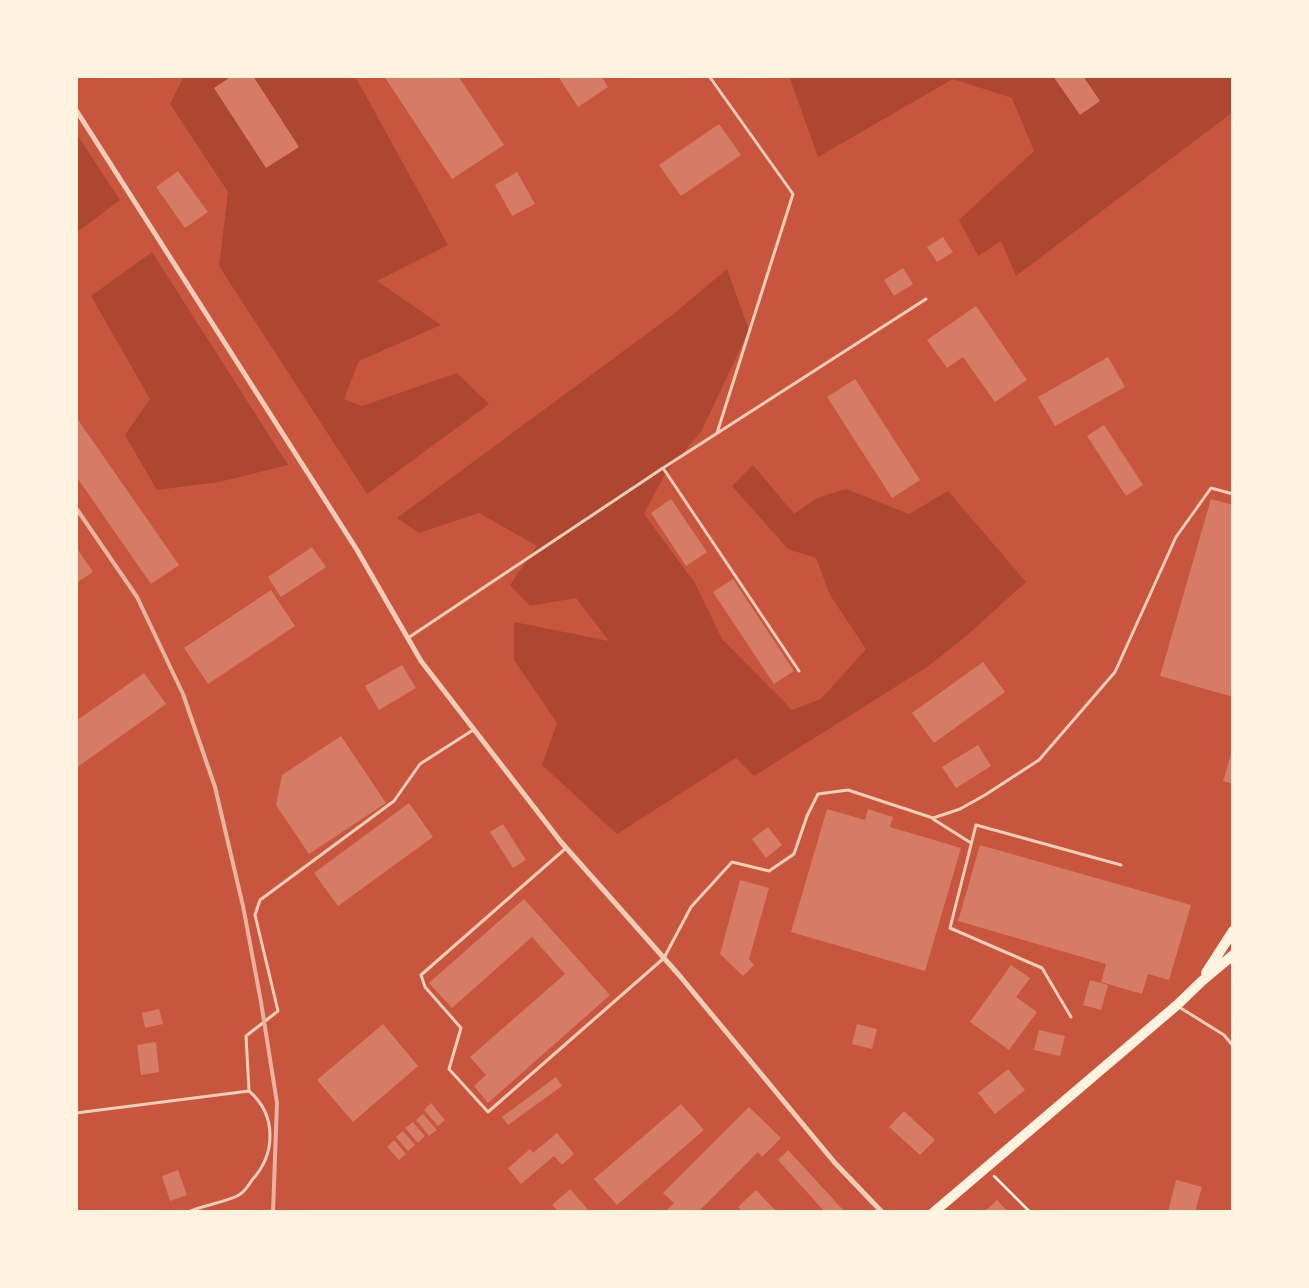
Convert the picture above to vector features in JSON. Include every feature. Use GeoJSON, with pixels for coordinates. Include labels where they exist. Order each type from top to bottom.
{"type":"FeatureCollection","features":[{"type":"Feature","properties":{"kind":"highway"},"geometry":{"type":"LineString","coordinates":[[1202,980],[1233,931]]}},
{"type":"Feature","properties":{"kind":"highway"},"geometry":{"type":"LineString","coordinates":[[934,1212],[1177,1006],[1202,980],[1233,955]]}},
{"type":"Feature","properties":{"kind":"street"},"geometry":{"type":"LineString","coordinates":[[76,110],[352,542],[421,661],[566,848],[664,958],[835,1163],[882,1212]]}},
{"type":"Feature","properties":{"kind":"lane"},"geometry":{"type":"LineString","coordinates":[[709,76],[793,194],[717,433]]}},
{"type":"Feature","properties":{"kind":"lane"},"geometry":{"type":"LineString","coordinates":[[408,638],[663,468],[926,299]]}},
{"type":"Feature","properties":{"kind":"lane"},"geometry":{"type":"LineString","coordinates":[[663,468],[799,671]]}},
{"type":"Feature","properties":{"kind":"lane"},"geometry":{"type":"LineString","coordinates":[[933,818],[960,809],[1039,760],[1115,672],[1176,537],[1211,488],[1233,494]]}},
{"type":"Feature","properties":{"kind":"lane"},"geometry":{"type":"LineString","coordinates":[[188,1212],[240,1194],[261,1171],[268,1153],[270,1127],[268,1116],[259,1100],[249,1091],[246,1036],[278,1011],[255,915],[260,900],[394,801],[420,764],[473,730]]}},
{"type":"Feature","properties":{"kind":"lane"},"geometry":{"type":"LineString","coordinates":[[566,848],[421,975],[425,987],[460,1028],[449,1069],[488,1112],[664,958],[691,908],[732,862],[769,872],[794,854],[807,816],[818,794],[848,790],[933,818],[971,842]]}},
{"type":"Feature","properties":{"kind":"lane"},"geometry":{"type":"LineString","coordinates":[[1071,1017],[1042,968],[950,928],[976,826],[1121,865]]}},
{"type":"Feature","properties":{"kind":"lane"},"geometry":{"type":"LineString","coordinates":[[1177,1006],[1224,1035],[1233,1046]]}},
{"type":"Feature","properties":{"kind":"lane"},"geometry":{"type":"LineString","coordinates":[[76,1113],[249,1091]]}},
{"type":"Feature","properties":{"kind":"path"},"geometry":{"type":"LineString","coordinates":[[985,1167],[1030,1212]]}},
{"type":"Feature","properties":{"kind":"shaded area"},"geometry":{"type":"Polygon","coordinates":[[[184,76],[355,76],[448,245],[377,281],[441,325],[359,361],[344,399],[362,406],[457,373],[489,404],[367,494],[219,266],[228,192],[170,104],[184,76]]]}},
{"type":"Feature","properties":{"kind":"shaded area"},"geometry":{"type":"Polygon","coordinates":[[[789,76],[1233,76],[1233,112],[1016,276],[1001,241],[978,256],[959,220],[1034,151],[1012,98],[953,79],[818,157],[789,76]]]}},
{"type":"Feature","properties":{"kind":"shaded area"},"geometry":{"type":"Polygon","coordinates":[[[76,133],[120,200],[76,233],[76,133]]]}},
{"type":"Feature","properties":{"kind":"shaded area"},"geometry":{"type":"Polygon","coordinates":[[[152,252],[288,465],[219,482],[157,490],[125,435],[150,399],[91,296],[152,252]]]}},
{"type":"Feature","properties":{"kind":"shaded area"},"geometry":{"type":"Polygon","coordinates":[[[727,269],[749,330],[701,432],[666,472],[644,514],[695,583],[722,639],[792,710],[821,699],[866,649],[830,595],[816,558],[788,549],[732,486],[753,465],[794,514],[817,498],[846,489],[909,514],[948,491],[1026,582],[965,637],[927,667],[754,776],[736,758],[617,834],[542,765],[557,723],[514,660],[514,622],[609,641],[576,598],[530,606],[510,585],[537,546],[479,513],[419,533],[397,518],[671,316],[727,269]]]}},
{"type":"Feature","properties":{"kind":"building"},"geometry":{"type":"Polygon","coordinates":[[[232,76],[253,76],[299,147],[266,168],[214,88],[232,76]]]}},
{"type":"Feature","properties":{"kind":"building"},"geometry":{"type":"Polygon","coordinates":[[[384,76],[458,76],[504,145],[452,179],[384,76]]]}},
{"type":"Feature","properties":{"kind":"building"},"geometry":{"type":"Polygon","coordinates":[[[558,76],[601,76],[608,87],[578,107],[558,76]]]}},
{"type":"Feature","properties":{"kind":"building"},"geometry":{"type":"Polygon","coordinates":[[[1053,76],[1083,76],[1100,101],[1080,115],[1053,76]]]}},
{"type":"Feature","properties":{"kind":"building"},"geometry":{"type":"Polygon","coordinates":[[[719,124],[741,155],[681,196],[659,165],[719,124]]]}},
{"type":"Feature","properties":{"kind":"building"},"geometry":{"type":"Polygon","coordinates":[[[178,171],[208,212],[185,228],[156,187],[178,171]]]}},
{"type":"Feature","properties":{"kind":"building"},"geometry":{"type":"Polygon","coordinates":[[[517,172],[535,204],[512,216],[495,185],[517,172]]]}},
{"type":"Feature","properties":{"kind":"building"},"geometry":{"type":"Polygon","coordinates":[[[943,237],[953,252],[937,262],[927,247],[943,237]]]}},
{"type":"Feature","properties":{"kind":"building"},"geometry":{"type":"Polygon","coordinates":[[[903,268],[913,284],[894,296],[884,280],[903,268]]]}},
{"type":"Feature","properties":{"kind":"building"},"geometry":{"type":"Polygon","coordinates":[[[976,306],[1027,380],[995,402],[963,357],[947,368],[927,340],[976,306]]]}},
{"type":"Feature","properties":{"kind":"building"},"geometry":{"type":"Polygon","coordinates":[[[1108,357],[1125,387],[1055,426],[1038,397],[1108,357]]]}},
{"type":"Feature","properties":{"kind":"building"},"geometry":{"type":"Polygon","coordinates":[[[855,379],[920,480],[892,498],[827,397],[855,379]]]}},
{"type":"Feature","properties":{"kind":"building"},"geometry":{"type":"Polygon","coordinates":[[[76,417],[179,565],[151,584],[76,476],[76,417]]]}},
{"type":"Feature","properties":{"kind":"building"},"geometry":{"type":"Polygon","coordinates":[[[1104,425],[1143,485],[1126,496],[1087,436],[1104,425]]]}},
{"type":"Feature","properties":{"kind":"building"},"geometry":{"type":"Polygon","coordinates":[[[671,499],[707,552],[686,566],[651,513],[671,499]]]}},
{"type":"Feature","properties":{"kind":"building"},"geometry":{"type":"Polygon","coordinates":[[[1211,499],[1233,505],[1233,697],[1160,676],[1211,499]]]}},
{"type":"Feature","properties":{"kind":"building"},"geometry":{"type":"Polygon","coordinates":[[[76,547],[93,572],[76,583],[76,547]]]}},
{"type":"Feature","properties":{"kind":"building"},"geometry":{"type":"Polygon","coordinates":[[[312,547],[326,567],[281,597],[268,577],[312,547]]]}},
{"type":"Feature","properties":{"kind":"building"},"geometry":{"type":"Polygon","coordinates":[[[733,579],[794,671],[774,684],[713,592],[733,579]]]}},
{"type":"Feature","properties":{"kind":"building"},"geometry":{"type":"Polygon","coordinates":[[[271,590],[295,626],[208,684],[184,648],[271,590]]]}},
{"type":"Feature","properties":{"kind":"building"},"geometry":{"type":"Polygon","coordinates":[[[983,662],[1005,692],[934,743],[912,713],[983,662]]]}},
{"type":"Feature","properties":{"kind":"building"},"geometry":{"type":"Polygon","coordinates":[[[402,665],[416,688],[379,710],[365,686],[402,665]]]}},
{"type":"Feature","properties":{"kind":"building"},"geometry":{"type":"Polygon","coordinates":[[[144,673],[166,704],[76,768],[76,721],[144,673]]]}},
{"type":"Feature","properties":{"kind":"building"},"geometry":{"type":"Polygon","coordinates":[[[341,736],[386,803],[309,854],[276,805],[282,775],[341,736]]]}},
{"type":"Feature","properties":{"kind":"building"},"geometry":{"type":"Polygon","coordinates":[[[978,745],[991,766],[956,788],[942,767],[978,745]]]}},
{"type":"Feature","properties":{"kind":"building"},"geometry":{"type":"Polygon","coordinates":[[[1233,752],[1233,784],[1223,781],[1233,752]]]}},
{"type":"Feature","properties":{"kind":"building"},"geometry":{"type":"Polygon","coordinates":[[[409,803],[433,837],[338,906],[314,873],[409,803]]]}},
{"type":"Feature","properties":{"kind":"building"},"geometry":{"type":"Polygon","coordinates":[[[827,809],[865,820],[868,809],[893,817],[890,827],[961,848],[925,971],[791,932],[827,809]]]}},
{"type":"Feature","properties":{"kind":"building"},"geometry":{"type":"Polygon","coordinates":[[[503,824],[526,860],[513,868],[490,832],[503,824]]]}},
{"type":"Feature","properties":{"kind":"building"},"geometry":{"type":"Polygon","coordinates":[[[768,827],[782,845],[766,858],[752,839],[768,827]]]}},
{"type":"Feature","properties":{"kind":"building"},"geometry":{"type":"Polygon","coordinates":[[[980,845],[1191,905],[1169,980],[1148,974],[1142,994],[1101,982],[1106,964],[958,921],[980,845]]]}},
{"type":"Feature","properties":{"kind":"building"},"geometry":{"type":"Polygon","coordinates":[[[740,880],[769,888],[749,959],[754,965],[743,976],[720,954],[740,880]]]}},
{"type":"Feature","properties":{"kind":"building"},"geometry":{"type":"Polygon","coordinates":[[[524,899],[610,995],[488,1103],[474,1086],[486,1075],[470,1057],[565,974],[532,937],[452,1008],[429,983],[524,899]]]}},
{"type":"Feature","properties":{"kind":"building"},"geometry":{"type":"Polygon","coordinates":[[[1011,965],[1030,978],[1016,997],[1037,1012],[1009,1050],[970,1022],[1011,965]]]}},
{"type":"Feature","properties":{"kind":"building"},"geometry":{"type":"Polygon","coordinates":[[[1090,980],[1108,985],[1101,1010],[1083,1005],[1090,980]]]}},
{"type":"Feature","properties":{"kind":"building"},"geometry":{"type":"Polygon","coordinates":[[[159,1009],[163,1024],[145,1028],[142,1013],[159,1009]]]}},
{"type":"Feature","properties":{"kind":"building"},"geometry":{"type":"Polygon","coordinates":[[[383,1024],[418,1066],[353,1122],[317,1080],[383,1024]]]}},
{"type":"Feature","properties":{"kind":"building"},"geometry":{"type":"Polygon","coordinates":[[[857,1024],[877,1029],[872,1049],[852,1044],[857,1024]]]}},
{"type":"Feature","properties":{"kind":"building"},"geometry":{"type":"Polygon","coordinates":[[[1039,1030],[1065,1036],[1060,1056],[1034,1050],[1039,1030]]]}},
{"type":"Feature","properties":{"kind":"building"},"geometry":{"type":"Polygon","coordinates":[[[156,1042],[159,1072],[141,1075],[137,1045],[156,1042]]]}},
{"type":"Feature","properties":{"kind":"building"},"geometry":{"type":"Polygon","coordinates":[[[1008,1069],[1025,1090],[995,1114],[978,1093],[1008,1069]]]}},
{"type":"Feature","properties":{"kind":"building"},"geometry":{"type":"Polygon","coordinates":[[[556,1077],[562,1086],[508,1125],[502,1117],[556,1077]]]}},
{"type":"Feature","properties":{"kind":"building"},"geometry":{"type":"Polygon","coordinates":[[[431,1103],[445,1120],[438,1126],[424,1110],[431,1103]]]}},
{"type":"Feature","properties":{"kind":"building"},"geometry":{"type":"Polygon","coordinates":[[[681,1104],[704,1130],[617,1205],[594,1179],[681,1104]]]}},
{"type":"Feature","properties":{"kind":"building"},"geometry":{"type":"Polygon","coordinates":[[[749,1107],[781,1138],[762,1157],[758,1152],[698,1212],[665,1212],[674,1203],[663,1193],[749,1107]]]}},
{"type":"Feature","properties":{"kind":"building"},"geometry":{"type":"Polygon","coordinates":[[[904,1111],[935,1140],[920,1155],[889,1127],[904,1111]]]}},
{"type":"Feature","properties":{"kind":"building"},"geometry":{"type":"Polygon","coordinates":[[[423,1114],[437,1130],[429,1136],[416,1120],[423,1114]]]}},
{"type":"Feature","properties":{"kind":"building"},"geometry":{"type":"Polygon","coordinates":[[[413,1122],[425,1136],[418,1143],[405,1128],[413,1122]]]}},
{"type":"Feature","properties":{"kind":"building"},"geometry":{"type":"Polygon","coordinates":[[[403,1131],[415,1145],[408,1151],[396,1137],[403,1131]]]}},
{"type":"Feature","properties":{"kind":"building"},"geometry":{"type":"Polygon","coordinates":[[[557,1133],[574,1154],[562,1165],[554,1156],[521,1184],[508,1168],[530,1149],[533,1153],[557,1133]]]}},
{"type":"Feature","properties":{"kind":"building"},"geometry":{"type":"Polygon","coordinates":[[[394,1140],[406,1154],[399,1160],[387,1147],[394,1140]]]}},
{"type":"Feature","properties":{"kind":"building"},"geometry":{"type":"Polygon","coordinates":[[[788,1150],[845,1212],[825,1212],[778,1160],[788,1150]]]}},
{"type":"Feature","properties":{"kind":"building"},"geometry":{"type":"Polygon","coordinates":[[[178,1170],[187,1195],[170,1201],[162,1176],[178,1170]]]}},
{"type":"Feature","properties":{"kind":"building"},"geometry":{"type":"Polygon","coordinates":[[[1176,1180],[1202,1187],[1195,1212],[1168,1212],[1176,1180]]]}},
{"type":"Feature","properties":{"kind":"building"},"geometry":{"type":"Polygon","coordinates":[[[570,1189],[590,1212],[559,1212],[552,1205],[570,1189]]]}},
{"type":"Feature","properties":{"kind":"building"},"geometry":{"type":"Polygon","coordinates":[[[756,1190],[777,1212],[743,1212],[738,1207],[756,1190]]]}},
{"type":"Feature","properties":{"kind":"building"},"geometry":{"type":"Polygon","coordinates":[[[997,1200],[1008,1212],[984,1212],[997,1200]]]}},
{"type":"Feature","properties":{"kind":"railway"},"geometry":{"type":"LineString","coordinates":[[76,508],[137,597],[183,694],[215,787],[243,906],[277,1103],[273,1212]]}}]}
